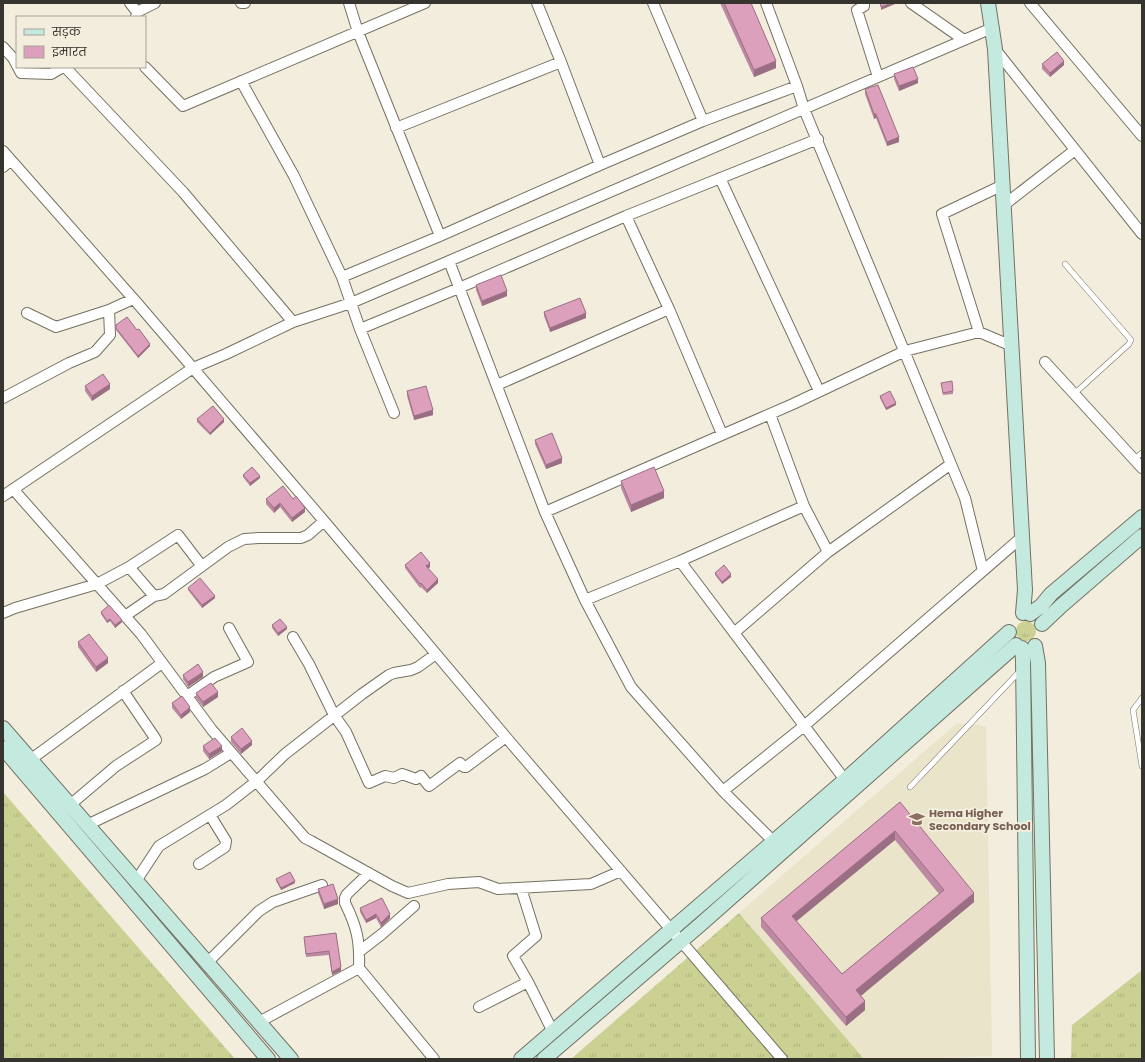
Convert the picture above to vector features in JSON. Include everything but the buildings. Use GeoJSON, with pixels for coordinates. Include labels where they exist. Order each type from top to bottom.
{"type":"FeatureCollection","features":[{"type":"Feature","properties":{"kind":"street"},"geometry":{"type":"LineString","coordinates":[[130,3],[136,14],[155,3]]}},
{"type":"Feature","properties":{"kind":"street"},"geometry":{"type":"LineString","coordinates":[[349,3],[358,32],[440,236]]}},
{"type":"Feature","properties":{"kind":"street"},"geometry":{"type":"LineString","coordinates":[[146,68],[183,106],[425,3]]}},
{"type":"Feature","properties":{"kind":"street"},"geometry":{"type":"LineString","coordinates":[[653,3],[703,121]]}},
{"type":"Feature","properties":{"kind":"street"},"geometry":{"type":"LineString","coordinates":[[766,3],[804,109],[818,139],[965,498],[983,571]]}},
{"type":"Feature","properties":{"kind":"street"},"geometry":{"type":"LineString","coordinates":[[864,3],[864,6],[857,10],[878,77]]}},
{"type":"Feature","properties":{"kind":"street"},"geometry":{"type":"LineString","coordinates":[[911,3],[964,40]]}},
{"type":"Feature","properties":{"kind":"street"},"geometry":{"type":"LineString","coordinates":[[988,3],[995,49],[1027,614]]}},
{"type":"Feature","properties":{"kind":"street"},"geometry":{"type":"LineString","coordinates":[[1030,3],[1142,136]]}},
{"type":"Feature","properties":{"kind":"street"},"geometry":{"type":"LineString","coordinates":[[539,4],[600,165]]}},
{"type":"Feature","properties":{"kind":"street"},"geometry":{"type":"LineString","coordinates":[[3,496],[193,368],[293,322],[350,302],[449,261],[992,28]]}},
{"type":"Feature","properties":{"kind":"street"},"geometry":{"type":"LineString","coordinates":[[3,47],[16,64]]}},
{"type":"Feature","properties":{"kind":"street"},"geometry":{"type":"LineString","coordinates":[[995,49],[1142,234]]}},
{"type":"Feature","properties":{"kind":"street"},"geometry":{"type":"LineString","coordinates":[[396,128],[561,62]]}},
{"type":"Feature","properties":{"kind":"street"},"geometry":{"type":"LineString","coordinates":[[18,68],[21,73],[51,74],[62,68]]}},
{"type":"Feature","properties":{"kind":"street"},"geometry":{"type":"LineString","coordinates":[[65,68],[183,192],[293,322]]}},
{"type":"Feature","properties":{"kind":"street"},"geometry":{"type":"LineString","coordinates":[[241,82],[294,176],[342,277],[360,329],[394,413]]}},
{"type":"Feature","properties":{"kind":"street"},"geometry":{"type":"LineString","coordinates":[[342,277],[440,236],[703,121],[797,86]]}},
{"type":"Feature","properties":{"kind":"street"},"geometry":{"type":"LineString","coordinates":[[360,329],[626,216],[818,139]]}},
{"type":"Feature","properties":{"kind":"street"},"geometry":{"type":"LineString","coordinates":[[1004,205],[1075,150]]}},
{"type":"Feature","properties":{"kind":"street"},"geometry":{"type":"LineString","coordinates":[[3,151],[7,164],[133,299],[193,368],[782,1059]]}},
{"type":"Feature","properties":{"kind":"street"},"geometry":{"type":"LineString","coordinates":[[720,178],[819,392]]}},
{"type":"Feature","properties":{"kind":"street"},"geometry":{"type":"LineString","coordinates":[[979,332],[942,214],[1003,185]]}},
{"type":"Feature","properties":{"kind":"street"},"geometry":{"type":"LineString","coordinates":[[626,216],[669,309],[722,434]]}},
{"type":"Feature","properties":{"kind":"street"},"geometry":{"type":"LineString","coordinates":[[449,261],[545,512],[585,600],[631,686],[723,791],[773,841]]}},
{"type":"Feature","properties":{"kind":"street"},"geometry":{"type":"LineString","coordinates":[[27,313],[56,327],[109,310],[133,299]]}},
{"type":"Feature","properties":{"kind":"street"},"geometry":{"type":"LineString","coordinates":[[497,385],[669,309]]}},
{"type":"Feature","properties":{"kind":"street"},"geometry":{"type":"LineString","coordinates":[[3,398],[69,363],[95,352],[110,335],[109,310]]}},
{"type":"Feature","properties":{"kind":"street"},"geometry":{"type":"LineString","coordinates":[[545,512],[819,392],[905,350],[979,332],[1012,346]]}},
{"type":"Feature","properties":{"kind":"street"},"geometry":{"type":"LineString","coordinates":[[1045,362],[1074,394],[1138,456],[1142,468]]}},
{"type":"Feature","properties":{"kind":"street"},"geometry":{"type":"LineString","coordinates":[[770,414],[804,506],[828,552]]}},
{"type":"Feature","properties":{"kind":"street"},"geometry":{"type":"LineString","coordinates":[[734,633],[828,552],[951,464]]}},
{"type":"Feature","properties":{"kind":"street"},"geometry":{"type":"LineString","coordinates":[[13,489],[141,634],[231,753],[257,781],[305,838],[392,886],[408,893],[448,884],[479,882],[498,889],[591,884],[621,871]]}},
{"type":"Feature","properties":{"kind":"street"},"geometry":{"type":"LineString","coordinates":[[585,600],[680,561],[804,506]]}},
{"type":"Feature","properties":{"kind":"street"},"geometry":{"type":"LineString","coordinates":[[1047,1059],[1038,663],[1024,646],[1011,640],[1009,627],[1012,620],[1017,616],[1027,614],[1041,606],[1051,594],[1142,517]]}},
{"type":"Feature","properties":{"kind":"street"},"geometry":{"type":"LineString","coordinates":[[125,616],[154,596],[164,594],[201,565],[228,547],[244,539],[301,538],[308,535],[324,521]]}},
{"type":"Feature","properties":{"kind":"street"},"geometry":{"type":"LineString","coordinates":[[3,612],[97,584],[129,567],[178,535],[201,565]]}},
{"type":"Feature","properties":{"kind":"street"},"geometry":{"type":"LineString","coordinates":[[1042,624],[1142,536]]}},
{"type":"Feature","properties":{"kind":"street"},"geometry":{"type":"LineString","coordinates":[[723,791],[804,726],[1022,537]]}},
{"type":"Feature","properties":{"kind":"street"},"geometry":{"type":"LineString","coordinates":[[680,561],[845,780]]}},
{"type":"Feature","properties":{"kind":"street"},"geometry":{"type":"LineString","coordinates":[[129,567],[154,596]]}},
{"type":"Feature","properties":{"kind":"street"},"geometry":{"type":"LineString","coordinates":[[544,1059],[1024,646],[1040,641],[1043,635],[1042,624],[1036,617],[1027,614]]}},
{"type":"Feature","properties":{"kind":"street"},"geometry":{"type":"LineString","coordinates":[[187,696],[214,677],[248,662],[229,628]]}},
{"type":"Feature","properties":{"kind":"street"},"geometry":{"type":"LineString","coordinates":[[521,1059],[845,780],[1009,632]]}},
{"type":"Feature","properties":{"kind":"street"},"geometry":{"type":"LineString","coordinates":[[293,638],[309,664],[334,715],[346,732],[369,783],[385,776],[394,778],[401,774],[416,779],[421,776],[430,786],[460,763],[466,767],[506,737]]}},
{"type":"Feature","properties":{"kind":"street"},"geometry":{"type":"LineString","coordinates":[[1024,646],[1023,668],[1028,1059]]}},
{"type":"Feature","properties":{"kind":"street"},"geometry":{"type":"LineString","coordinates":[[136,881],[159,846],[226,805],[257,781],[285,754],[334,715],[389,675],[418,667],[436,654]]}},
{"type":"Feature","properties":{"kind":"street"},"geometry":{"type":"LineString","coordinates":[[30,760],[162,662]]}},
{"type":"Feature","properties":{"kind":"street"},"geometry":{"type":"LineString","coordinates":[[70,805],[116,766],[156,740],[123,691]]}},
{"type":"Feature","properties":{"kind":"street"},"geometry":{"type":"LineString","coordinates":[[3,728],[291,1059]]}},
{"type":"Feature","properties":{"kind":"street"},"geometry":{"type":"LineString","coordinates":[[3,748],[268,1059]]}},
{"type":"Feature","properties":{"kind":"street"},"geometry":{"type":"LineString","coordinates":[[87,825],[205,770],[231,753]]}},
{"type":"Feature","properties":{"kind":"street"},"geometry":{"type":"LineString","coordinates":[[199,864],[225,847],[226,844],[226,841],[210,815]]}},
{"type":"Feature","properties":{"kind":"street"},"geometry":{"type":"LineString","coordinates":[[369,873],[345,898],[345,903],[357,932],[360,951],[359,968],[434,1059]]}},
{"type":"Feature","properties":{"kind":"street"},"geometry":{"type":"LineString","coordinates":[[207,963],[259,911],[273,902],[322,885]]}},
{"type":"Feature","properties":{"kind":"street"},"geometry":{"type":"LineString","coordinates":[[521,888],[536,936],[513,956],[553,1032]]}},
{"type":"Feature","properties":{"kind":"street"},"geometry":{"type":"LineString","coordinates":[[360,951],[386,931],[414,906]]}},
{"type":"Feature","properties":{"kind":"street"},"geometry":{"type":"LineString","coordinates":[[259,1022],[359,968]]}},
{"type":"Feature","properties":{"kind":"street"},"geometry":{"type":"LineString","coordinates":[[479,1007],[528,982]]}},
{"type":"Feature","properties":{"kind":"lane"},"geometry":{"type":"LineString","coordinates":[[1065,264],[1131,340],[1129,344],[1074,394]]}},
{"type":"Feature","properties":{"kind":"lane"},"geometry":{"type":"LineString","coordinates":[[910,787],[1023,668]]}},
{"type":"Feature","properties":{"kind":"lane"},"geometry":{"type":"LineString","coordinates":[[1142,698],[1133,710],[1142,766]]}},
{"type":"Feature","properties":{"kind":"shaded area","name":"Hema Higher Secondary School"},"geometry":{"type":"Polygon","coordinates":[[[957,723],[986,726],[992,1056],[864,1059],[739,913],[957,723]]]}},
{"type":"Feature","properties":{"kind":"green space"},"geometry":{"type":"Polygon","coordinates":[[[1026,621],[1033,624],[1036,631],[1033,638],[1026,641],[1019,638],[1016,631],[1019,624],[1026,621]]]}},
{"type":"Feature","properties":{"kind":"green space"},"geometry":{"type":"Polygon","coordinates":[[[3,792],[235,1059],[3,1059],[3,792]]]}},
{"type":"Feature","properties":{"kind":"green space"},"geometry":{"type":"Polygon","coordinates":[[[739,913],[864,1059],[571,1059],[739,913]]]}},
{"type":"Feature","properties":{"kind":"green space"},"geometry":{"type":"Polygon","coordinates":[[[1142,970],[1142,1059],[1071,1059],[1072,1025],[1142,970]]]}},
{"type":"Feature","properties":{"kind":"place","name":"Hema Higher Secondary School"},"geometry":{"type":"Point","coordinates":[917,819]}}]}
